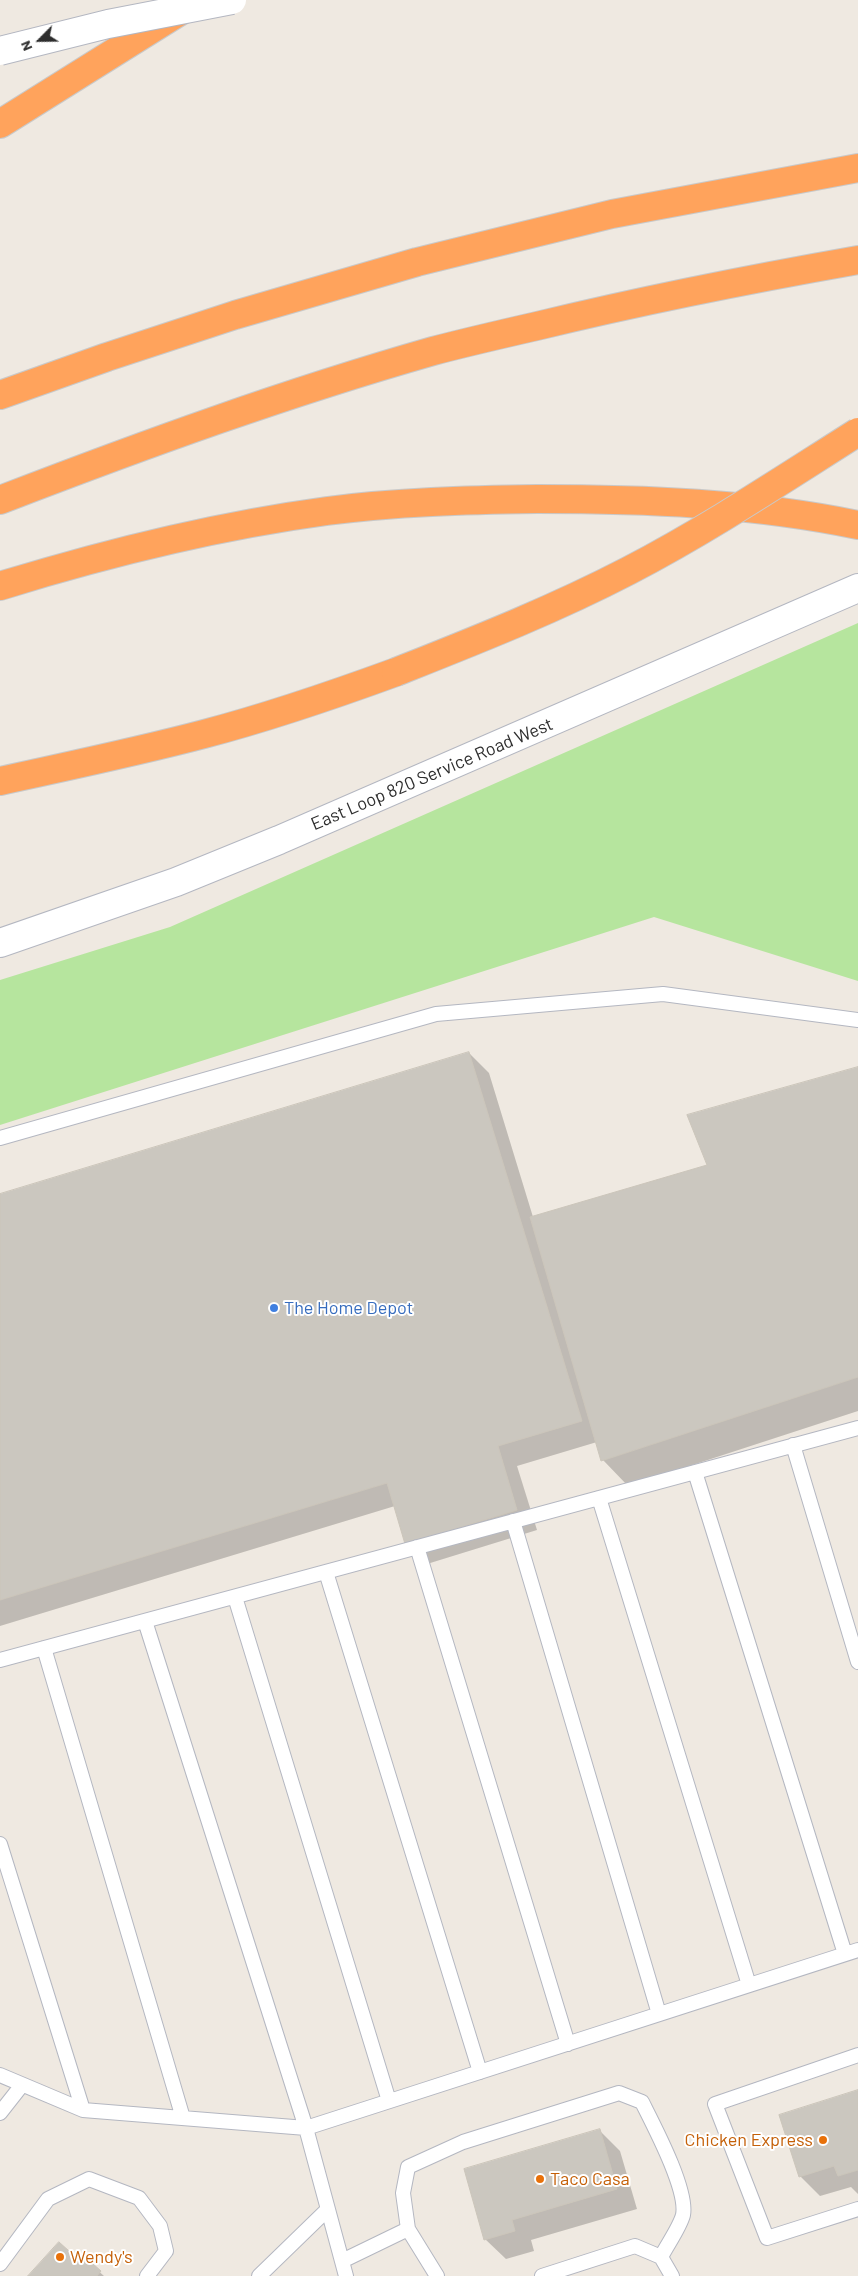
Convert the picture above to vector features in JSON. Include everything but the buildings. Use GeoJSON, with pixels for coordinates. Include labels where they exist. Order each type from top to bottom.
{"type":"FeatureCollection","features":[{"type":"Feature","properties":{"kind":"highway"},"geometry":{"type":"LineString","coordinates":[[0,124],[198,0]]}},
{"type":"Feature","properties":{"kind":"highway"},"geometry":{"type":"LineString","coordinates":[[0,395],[107,357],[227,318],[417,262],[612,214],[858,168]]}},
{"type":"Feature","properties":{"kind":"highway"},"geometry":{"type":"LineString","coordinates":[[0,500],[149,443],[297,392],[435,351],[640,301],[730,282],[858,260]]}},
{"type":"Feature","properties":{"kind":"highway"},"geometry":{"type":"LineString","coordinates":[[0,781],[130,753],[206,734],[283,711],[396,672],[494,632],[628,571],[715,521],[858,432]]}},
{"type":"Feature","properties":{"kind":"highway"},"geometry":{"type":"LineString","coordinates":[[0,586],[91,558],[204,532],[329,511],[469,500],[623,499],[728,506],[858,525]]}},
{"type":"Feature","properties":{"kind":"main road"},"geometry":{"type":"LineString","coordinates":[[0,51],[108,24],[232,0]]}},
{"type":"Feature","properties":{"kind":"main road","name":"East Loop 820 Service Road West"},"geometry":{"type":"LineString","coordinates":[[0,943],[167,885],[262,847],[858,588]]}},
{"type":"Feature","properties":{"kind":"lane"},"geometry":{"type":"LineString","coordinates":[[0,1138],[436,1014],[663,994],[858,1020]]}},
{"type":"Feature","properties":{"kind":"lane"},"geometry":{"type":"LineString","coordinates":[[0,1660],[858,1428]]}},
{"type":"Feature","properties":{"kind":"lane"},"geometry":{"type":"LineString","coordinates":[[793,1445],[858,1662]]}},
{"type":"Feature","properties":{"kind":"lane"},"geometry":{"type":"LineString","coordinates":[[0,2075],[83,2110],[306,2128],[852,1952],[695,1472]]}},
{"type":"Feature","properties":{"kind":"lane"},"geometry":{"type":"LineString","coordinates":[[599,1498],[749,1985]]}},
{"type":"Feature","properties":{"kind":"lane"},"geometry":{"type":"LineString","coordinates":[[513,1521],[659,2014]]}},
{"type":"Feature","properties":{"kind":"lane"},"geometry":{"type":"LineString","coordinates":[[417,1547],[568,2044]]}},
{"type":"Feature","properties":{"kind":"lane"},"geometry":{"type":"LineString","coordinates":[[326,1572],[480,2072]]}},
{"type":"Feature","properties":{"kind":"lane"},"geometry":{"type":"LineString","coordinates":[[235,1597],[389,2101]]}},
{"type":"Feature","properties":{"kind":"lane"},"geometry":{"type":"LineString","coordinates":[[145,1621],[306,2128],[346,2276]]}},
{"type":"Feature","properties":{"kind":"lane"},"geometry":{"type":"LineString","coordinates":[[44,1648],[183,2118]]}},
{"type":"Feature","properties":{"kind":"lane"},"geometry":{"type":"LineString","coordinates":[[0,1844],[83,2110]]}},
{"type":"Feature","properties":{"kind":"lane"},"geometry":{"type":"LineString","coordinates":[[858,2054],[715,2104],[767,2238],[858,2209]]}},
{"type":"Feature","properties":{"kind":"lane"},"geometry":{"type":"LineString","coordinates":[[0,2113],[22,2084]]}},
{"type":"Feature","properties":{"kind":"lane"},"geometry":{"type":"LineString","coordinates":[[436,2276],[408,2229],[403,2193],[408,2167],[463,2142],[619,2093],[642,2102],[661,2140],[680,2190],[683,2214],[661,2256]]}},
{"type":"Feature","properties":{"kind":"lane"},"geometry":{"type":"LineString","coordinates":[[0,2264],[48,2199],[89,2179],[139,2198],[160,2226],[166,2250],[147,2276]]}},
{"type":"Feature","properties":{"kind":"lane"},"geometry":{"type":"LineString","coordinates":[[259,2276],[328,2209]]}},
{"type":"Feature","properties":{"kind":"lane"},"geometry":{"type":"LineString","coordinates":[[342,2261],[408,2229]]}},
{"type":"Feature","properties":{"kind":"lane"},"geometry":{"type":"LineString","coordinates":[[542,2276],[635,2246],[661,2256],[672,2276]]}},
{"type":"Feature","properties":{"kind":"green space"},"geometry":{"type":"Polygon","coordinates":[[[858,623],[858,981],[654,917],[0,1125],[0,980],[170,927],[858,623]]]}},
{"type":"Feature","properties":{"kind":"place","name":"The Home Depot"},"geometry":{"type":"Point","coordinates":[274,1308]}},
{"type":"Feature","properties":{"kind":"place","name":"Chicken Express"},"geometry":{"type":"Point","coordinates":[823,2140]}},
{"type":"Feature","properties":{"kind":"place","name":"Taco Casa"},"geometry":{"type":"Point","coordinates":[540,2179]}},
{"type":"Feature","properties":{"kind":"place","name":"Wendy's"},"geometry":{"type":"Point","coordinates":[60,2257]}}]}
